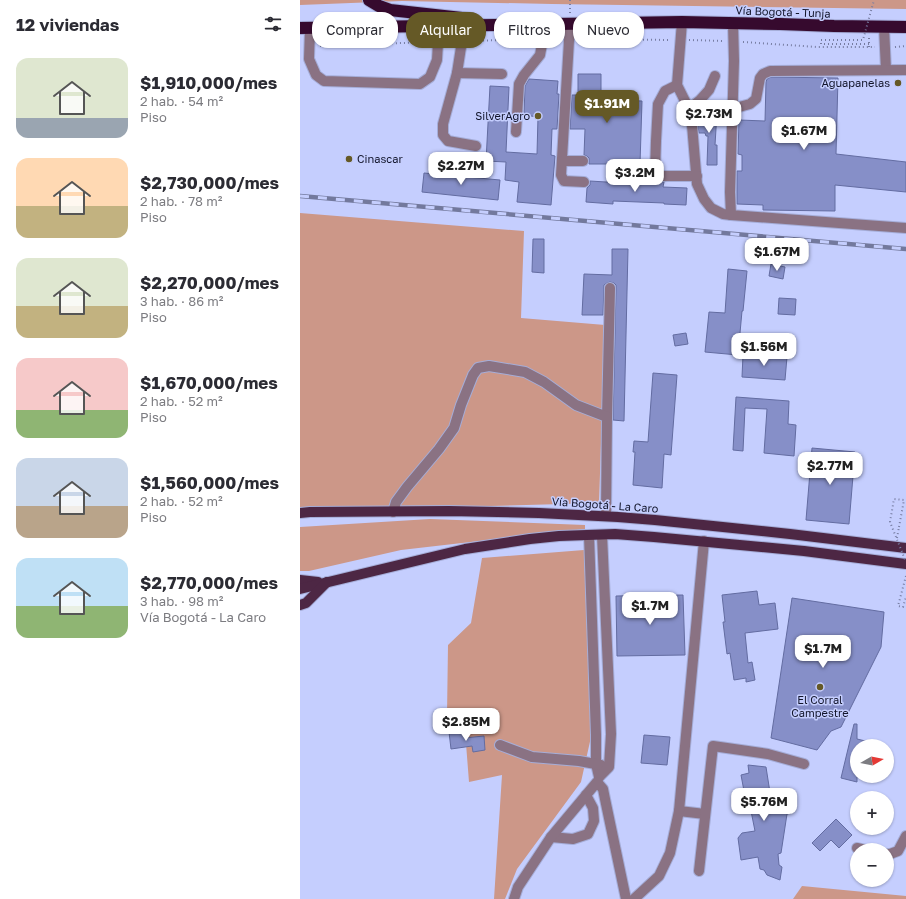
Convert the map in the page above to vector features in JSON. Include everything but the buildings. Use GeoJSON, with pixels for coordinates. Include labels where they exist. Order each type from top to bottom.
{"type":"FeatureCollection","features":[{"type":"Feature","properties":{"kind":"highway"},"geometry":{"type":"LineString","coordinates":[[369,0],[390,10],[494,22]]}},
{"type":"Feature","properties":{"kind":"highway","name":"Vía Bogotá - Tunja"},"geometry":{"type":"LineString","coordinates":[[565,24],[682,22],[906,27]]}},
{"type":"Feature","properties":{"kind":"highway","name":"Vía Bogotá - Tunja"},"geometry":{"type":"LineString","coordinates":[[305,28],[406,26]]}},
{"type":"Feature","properties":{"kind":"main road","name":"Vía Bogotá - La Caro"},"geometry":{"type":"LineString","coordinates":[[303,514],[449,511],[606,516],[705,525],[906,547]]}},
{"type":"Feature","properties":{"kind":"main road"},"geometry":{"type":"LineString","coordinates":[[300,587],[465,548],[559,536],[629,535],[804,551],[906,563]]}},
{"type":"Feature","properties":{"kind":"main road"},"geometry":{"type":"LineString","coordinates":[[300,580],[326,582]]}},
{"type":"Feature","properties":{"kind":"main road"},"geometry":{"type":"LineString","coordinates":[[300,596],[305,595],[326,582]]}},
{"type":"Feature","properties":{"kind":"main road"},"geometry":{"type":"LineString","coordinates":[[300,605],[306,603],[326,582]]}},
{"type":"Feature","properties":{"kind":"street"},"geometry":{"type":"LineString","coordinates":[[682,22],[677,85],[689,109],[692,125],[697,184],[704,199],[711,208],[723,214],[731,215],[906,228]]}},
{"type":"Feature","properties":{"kind":"street"},"geometry":{"type":"LineString","coordinates":[[731,215],[730,192],[733,23]]}},
{"type":"Feature","properties":{"kind":"street"},"geometry":{"type":"LineString","coordinates":[[570,24],[561,175],[564,181],[584,182]]}},
{"type":"Feature","properties":{"kind":"street"},"geometry":{"type":"LineString","coordinates":[[884,27],[886,70]]}},
{"type":"Feature","properties":{"kind":"street"},"geometry":{"type":"LineString","coordinates":[[305,28],[310,46],[309,59],[316,75],[324,81],[420,84],[430,77],[437,60],[438,48]]}},
{"type":"Feature","properties":{"kind":"street"},"geometry":{"type":"LineString","coordinates":[[461,48],[457,73],[443,124],[443,135],[448,141],[476,146]]}},
{"type":"Feature","properties":{"kind":"street"},"geometry":{"type":"LineString","coordinates":[[516,132],[519,84],[524,75],[540,55],[541,48]]}},
{"type":"Feature","properties":{"kind":"street"},"geometry":{"type":"LineString","coordinates":[[732,109],[750,104],[756,99],[760,78],[763,74],[770,71],[906,70]]}},
{"type":"Feature","properties":{"kind":"street"},"geometry":{"type":"LineString","coordinates":[[457,73],[502,74]]}},
{"type":"Feature","properties":{"kind":"street"},"geometry":{"type":"LineString","coordinates":[[689,109],[709,90],[715,76]]}},
{"type":"Feature","properties":{"kind":"street"},"geometry":{"type":"LineString","coordinates":[[677,85],[664,91],[658,104],[656,173],[659,176],[697,176]]}},
{"type":"Feature","properties":{"kind":"street"},"geometry":{"type":"LineString","coordinates":[[562,161],[582,161]]}},
{"type":"Feature","properties":{"kind":"street"},"geometry":{"type":"LineString","coordinates":[[606,516],[610,288]]}},
{"type":"Feature","properties":{"kind":"street"},"geometry":{"type":"LineString","coordinates":[[393,512],[396,502],[454,428],[473,375],[478,368],[490,366],[525,372],[544,382],[576,405],[607,417]]}},
{"type":"Feature","properties":{"kind":"street"},"geometry":{"type":"LineString","coordinates":[[589,535],[596,764],[599,777],[609,767],[611,734],[602,535]]}},
{"type":"Feature","properties":{"kind":"street"},"geometry":{"type":"LineString","coordinates":[[634,899],[659,876],[670,853],[679,812],[704,541]]}},
{"type":"Feature","properties":{"kind":"street"},"geometry":{"type":"LineString","coordinates":[[500,745],[532,757],[596,764]]}},
{"type":"Feature","properties":{"kind":"street"},"geometry":{"type":"LineString","coordinates":[[699,871],[713,746],[768,754],[804,764]]}},
{"type":"Feature","properties":{"kind":"street"},"geometry":{"type":"LineString","coordinates":[[514,899],[518,887],[551,837],[597,782],[603,789],[626,899]]}},
{"type":"Feature","properties":{"kind":"street"},"geometry":{"type":"LineString","coordinates":[[551,837],[572,839],[588,834],[594,822],[592,808],[586,795]]}},
{"type":"Feature","properties":{"kind":"street"},"geometry":{"type":"LineString","coordinates":[[679,812],[705,814]]}},
{"type":"Feature","properties":{"kind":"street"},"geometry":{"type":"LineString","coordinates":[[894,852],[898,851],[906,836]]}},
{"type":"Feature","properties":{"kind":"path"},"geometry":{"type":"LineString","coordinates":[[869,44],[821,44],[821,40],[863,40],[874,0]]}},
{"type":"Feature","properties":{"kind":"path"},"geometry":{"type":"LineString","coordinates":[[569,39],[754,42],[817,47],[906,46]]}},
{"type":"Feature","properties":{"kind":"path"},"geometry":{"type":"LineString","coordinates":[[310,46],[406,43]]}},
{"type":"Feature","properties":{"kind":"path"},"geometry":{"type":"LineString","coordinates":[[899,527],[904,500],[894,498],[890,522],[906,563]]}},
{"type":"Feature","properties":{"kind":"path"},"geometry":{"type":"LineString","coordinates":[[906,576],[898,606],[903,607],[906,597]]}},
{"type":"Feature","properties":{"kind":"shaded area"},"geometry":{"type":"Polygon","coordinates":[[[300,0],[906,0],[906,9],[402,1],[300,5],[300,0]]]}},
{"type":"Feature","properties":{"kind":"shaded area"},"geometry":{"type":"Polygon","coordinates":[[[300,213],[524,231],[521,318],[605,325],[599,503],[300,511],[300,213]]]}},
{"type":"Feature","properties":{"kind":"shaded area"},"geometry":{"type":"Polygon","coordinates":[[[430,519],[585,525],[585,529],[401,550],[309,571],[300,571],[300,527],[430,519]]]}},
{"type":"Feature","properties":{"kind":"shaded area"},"geometry":{"type":"Polygon","coordinates":[[[584,550],[591,737],[581,782],[517,869],[505,899],[494,899],[502,775],[469,782],[464,718],[447,715],[448,645],[471,623],[482,558],[584,550]]]}},
{"type":"Feature","properties":{"kind":"shaded area"},"geometry":{"type":"Polygon","coordinates":[[[802,886],[906,896],[906,899],[793,899],[802,886]]]}},
{"type":"Feature","properties":{"kind":"railway"},"geometry":{"type":"LineString","coordinates":[[300,196],[906,249]]}},
{"type":"Feature","properties":{"kind":"place","name":"Aguapanelas"},"geometry":{"type":"Point","coordinates":[898,83]}},
{"type":"Feature","properties":{"kind":"place","name":"SilverAgro"},"geometry":{"type":"Point","coordinates":[538,116]}},
{"type":"Feature","properties":{"kind":"place","name":"Cinascar"},"geometry":{"type":"Point","coordinates":[349,159]}},
{"type":"Feature","properties":{"kind":"place","name":"El Corral Campestre"},"geometry":{"type":"Point","coordinates":[820,687]}}]}
